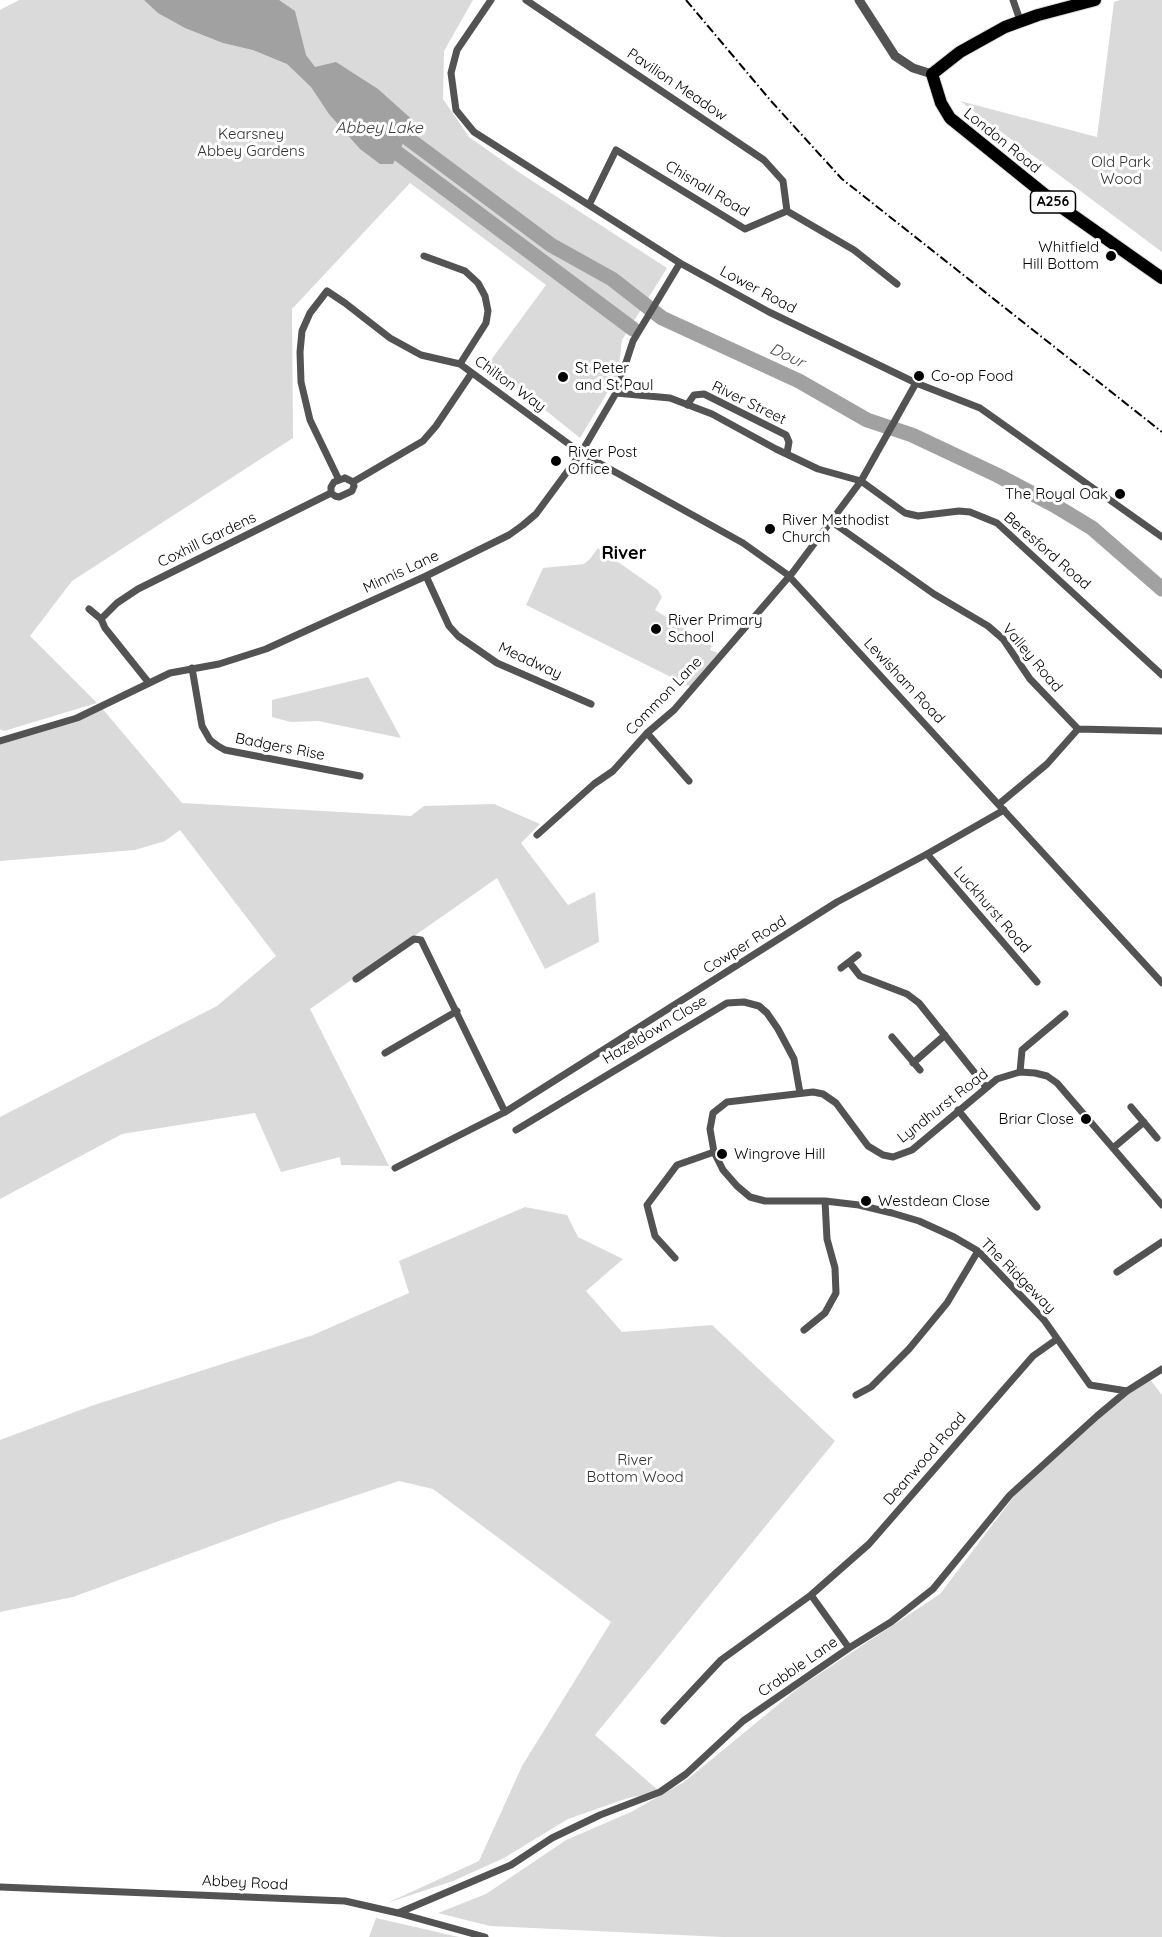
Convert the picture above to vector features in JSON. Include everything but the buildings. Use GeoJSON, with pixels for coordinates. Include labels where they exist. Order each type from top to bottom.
{"type":"FeatureCollection","features":[{"type":"Feature","properties":{"kind":"main road"},"geometry":{"type":"LineString","coordinates":[[932,74],[984,37],[1020,20],[1095,0]]}},
{"type":"Feature","properties":{"kind":"main road","name":"London Road"},"geometry":{"type":"LineString","coordinates":[[932,74],[941,103],[950,118],[1054,202],[1162,278]]}},
{"type":"Feature","properties":{"kind":"street","name":"Lower Road"},"geometry":{"type":"LineString","coordinates":[[491,0],[457,50],[451,73],[456,110],[474,132],[680,263],[769,312],[916,383],[980,408],[1162,537]]}},
{"type":"Feature","properties":{"kind":"street","name":"Pavilion Meadow"},"geometry":{"type":"LineString","coordinates":[[526,0],[764,160],[783,181],[787,211]]}},
{"type":"Feature","properties":{"kind":"street"},"geometry":{"type":"LineString","coordinates":[[859,0],[895,56],[913,68],[932,74]]}},
{"type":"Feature","properties":{"kind":"street"},"geometry":{"type":"LineString","coordinates":[[1013,0],[1020,20]]}},
{"type":"Feature","properties":{"kind":"street","name":"Chisnall Road"},"geometry":{"type":"LineString","coordinates":[[589,205],[616,150],[746,229],[787,211]]}},
{"type":"Feature","properties":{"kind":"street"},"geometry":{"type":"LineString","coordinates":[[787,211],[854,249],[897,284]]}},
{"type":"Feature","properties":{"kind":"street"},"geometry":{"type":"LineString","coordinates":[[424,256],[465,271],[478,283],[485,296],[488,311],[486,323],[460,364]]}},
{"type":"Feature","properties":{"kind":"street","name":"Minnis Lane"},"geometry":{"type":"LineString","coordinates":[[0,741],[76,718],[170,673],[219,664],[266,648],[426,576],[509,535],[536,514],[581,453],[616,393],[633,341],[680,263]]}},
{"type":"Feature","properties":{"kind":"street","name":"Chilton Way"},"geometry":{"type":"LineString","coordinates":[[339,480],[310,420],[302,382],[300,352],[302,331],[310,313],[327,291],[390,338],[421,355],[460,364],[581,453]]}},
{"type":"Feature","properties":{"kind":"street","name":"Coxhill Gardens"},"geometry":{"type":"LineString","coordinates":[[101,619],[117,603],[138,589],[331,493],[339,497],[352,491],[353,482],[423,441],[436,426],[471,374]]}},
{"type":"Feature","properties":{"kind":"street","name":"Common Lane"},"geometry":{"type":"LineString","coordinates":[[537,835],[612,771],[700,681],[832,522],[881,448],[916,383]]}},
{"type":"Feature","properties":{"kind":"street","name":"River Street"},"geometry":{"type":"LineString","coordinates":[[616,393],[670,398],[712,414],[818,469],[861,481]]}},
{"type":"Feature","properties":{"kind":"street","name":"River Street"},"geometry":{"type":"LineString","coordinates":[[687,405],[694,395],[704,394],[715,399],[786,435],[789,442],[787,453]]}},
{"type":"Feature","properties":{"kind":"street","name":"Lewisham Road"},"geometry":{"type":"LineString","coordinates":[[581,453],[743,543],[788,576],[1162,983]]}},
{"type":"Feature","properties":{"kind":"street"},"geometry":{"type":"LineString","coordinates":[[331,493],[331,487],[339,480],[345,478],[353,482]]}},
{"type":"Feature","properties":{"kind":"street","name":"Beresford Road"},"geometry":{"type":"LineString","coordinates":[[861,481],[905,513],[918,516],[959,511],[970,512],[997,523],[1162,675]]}},
{"type":"Feature","properties":{"kind":"street","name":"Valley Road"},"geometry":{"type":"LineString","coordinates":[[832,522],[934,594],[988,626],[1003,639],[1030,679],[1078,729]]}},
{"type":"Feature","properties":{"kind":"street","name":"Meadway"},"geometry":{"type":"LineString","coordinates":[[426,576],[448,626],[458,636],[497,663],[591,704]]}},
{"type":"Feature","properties":{"kind":"street"},"geometry":{"type":"LineString","coordinates":[[89,609],[101,619],[105,628],[149,683]]}},
{"type":"Feature","properties":{"kind":"street","name":"Badgers Rise"},"geometry":{"type":"LineString","coordinates":[[192,668],[202,726],[206,734],[218,746],[225,750],[351,770],[360,776]]}},
{"type":"Feature","properties":{"kind":"street"},"geometry":{"type":"LineString","coordinates":[[1078,729],[1162,731]]}},
{"type":"Feature","properties":{"kind":"street","name":"Cowper Road"},"geometry":{"type":"LineString","coordinates":[[395,1168],[505,1112],[837,902],[927,854],[1002,807],[1047,764],[1078,729]]}},
{"type":"Feature","properties":{"kind":"street"},"geometry":{"type":"LineString","coordinates":[[647,733],[690,781]]}},
{"type":"Feature","properties":{"kind":"street","name":"Luckhurst Road"},"geometry":{"type":"LineString","coordinates":[[927,854],[1037,982]]}},
{"type":"Feature","properties":{"kind":"street"},"geometry":{"type":"LineString","coordinates":[[356,979],[414,939],[421,940],[505,1112]]}},
{"type":"Feature","properties":{"kind":"street"},"geometry":{"type":"LineString","coordinates":[[841,968],[858,955]]}},
{"type":"Feature","properties":{"kind":"street"},"geometry":{"type":"LineString","coordinates":[[849,962],[860,976],[907,994],[919,1003],[987,1087]]}},
{"type":"Feature","properties":{"kind":"street","name":"Hazeldown Close"},"geometry":{"type":"LineString","coordinates":[[516,1130],[727,1003],[744,1002],[759,1006],[767,1013],[795,1059],[800,1093]]}},
{"type":"Feature","properties":{"kind":"street"},"geometry":{"type":"LineString","coordinates":[[385,1053],[457,1011]]}},
{"type":"Feature","properties":{"kind":"street"},"geometry":{"type":"LineString","coordinates":[[1065,1014],[1022,1050],[1020,1072],[1047,1076],[1057,1083],[1162,1205]]}},
{"type":"Feature","properties":{"kind":"street"},"geometry":{"type":"LineString","coordinates":[[913,1063],[945,1035]]}},
{"type":"Feature","properties":{"kind":"street"},"geometry":{"type":"LineString","coordinates":[[892,1037],[920,1070]]}},
{"type":"Feature","properties":{"kind":"street","name":"Lyndhurst Road"},"geometry":{"type":"LineString","coordinates":[[713,1113],[727,1102],[813,1092],[831,1098],[868,1146],[883,1155],[893,1157],[912,1150],[998,1079],[1020,1072]]}},
{"type":"Feature","properties":{"kind":"street"},"geometry":{"type":"LineString","coordinates":[[1131,1107],[1157,1138]]}},
{"type":"Feature","properties":{"kind":"street"},"geometry":{"type":"LineString","coordinates":[[958,1110],[1037,1207]]}},
{"type":"Feature","properties":{"kind":"street","name":"The Ridgeway"},"geometry":{"type":"LineString","coordinates":[[713,1113],[710,1129],[714,1152],[723,1170],[736,1186],[750,1197],[765,1201],[825,1201],[859,1205],[919,1221],[954,1237],[978,1251],[1044,1320],[1090,1384],[1127,1391]]}},
{"type":"Feature","properties":{"kind":"street"},"geometry":{"type":"LineString","coordinates":[[1113,1148],[1143,1122]]}},
{"type":"Feature","properties":{"kind":"street"},"geometry":{"type":"LineString","coordinates":[[675,1258],[655,1236],[647,1205],[677,1165],[714,1152]]}},
{"type":"Feature","properties":{"kind":"street"},"geometry":{"type":"LineString","coordinates":[[804,1330],[825,1313],[836,1293],[835,1268],[827,1239],[825,1201]]}},
{"type":"Feature","properties":{"kind":"street"},"geometry":{"type":"LineString","coordinates":[[1117,1272],[1162,1242]]}},
{"type":"Feature","properties":{"kind":"street"},"geometry":{"type":"LineString","coordinates":[[855,1395],[871,1387],[909,1349],[948,1303],[978,1251]]}},
{"type":"Feature","properties":{"kind":"street","name":"Deanwood Road"},"geometry":{"type":"LineString","coordinates":[[664,1721],[721,1660],[811,1595],[869,1544],[1033,1356],[1057,1339]]}},
{"type":"Feature","properties":{"kind":"street","name":"Crabble Lane"},"geometry":{"type":"LineString","coordinates":[[398,1913],[511,1865],[552,1838],[600,1815],[660,1792],[686,1774],[742,1721],[891,1622],[933,1589],[1010,1496],[1064,1445],[1127,1391],[1162,1368]]}},
{"type":"Feature","properties":{"kind":"street"},"geometry":{"type":"LineString","coordinates":[[811,1595],[849,1648]]}},
{"type":"Feature","properties":{"kind":"street","name":"Abbey Road"},"geometry":{"type":"LineString","coordinates":[[0,1887],[345,1901],[485,1937]]}},
{"type":"Feature","properties":{"kind":"green space","name":"Kearsney Abbey Gardens"},"geometry":{"type":"Polygon","coordinates":[[[19,0],[473,0],[444,51],[443,99],[469,137],[520,173],[667,268],[622,340],[618,375],[580,438],[488,364],[546,285],[410,183],[292,309],[293,438],[72,581],[30,636],[97,703],[4,731],[0,729],[0,10],[19,0]]]}},
{"type":"Feature","properties":{"kind":"green space","name":"Old Park Wood"},"geometry":{"type":"Polygon","coordinates":[[[1162,0],[1162,252],[960,101],[1097,137],[1114,2],[1162,0]]]}},
{"type":"Feature","properties":{"kind":"green space"},"geometry":{"type":"Polygon","coordinates":[[[598,548],[658,590],[662,597],[655,610],[712,646],[710,650],[718,653],[691,687],[526,605],[543,568],[584,564],[598,548]]]}},
{"type":"Feature","properties":{"kind":"green space"},"geometry":{"type":"Polygon","coordinates":[[[368,677],[401,738],[318,721],[291,722],[272,717],[272,700],[368,677]]]}},
{"type":"Feature","properties":{"kind":"green space"},"geometry":{"type":"Polygon","coordinates":[[[101,707],[182,803],[411,816],[424,806],[494,804],[540,824],[521,843],[568,905],[595,892],[599,942],[545,969],[497,878],[310,1009],[389,1166],[341,1165],[340,1157],[281,1172],[255,1113],[122,1134],[0,1199],[0,1117],[217,1006],[276,956],[180,830],[165,841],[135,850],[0,861],[0,741],[101,707]]]}},
{"type":"Feature","properties":{"kind":"green space","name":"River Bottom Wood"},"geometry":{"type":"Polygon","coordinates":[[[525,1207],[567,1215],[578,1237],[623,1259],[586,1291],[622,1332],[712,1325],[835,1441],[595,1735],[660,1792],[628,1798],[568,1819],[504,1858],[453,1881],[387,1903],[479,1861],[522,1766],[611,1622],[433,1489],[399,1481],[276,1522],[73,1597],[0,1612],[0,1440],[91,1406],[313,1335],[409,1293],[399,1261],[525,1207]]]}},
{"type":"Feature","properties":{"kind":"green space"},"geometry":{"type":"Polygon","coordinates":[[[1149,1378],[1162,1395],[1162,1937],[722,1937],[490,1926],[438,1913],[486,1894],[566,1840],[631,1812],[684,1782],[801,1686],[940,1594],[1018,1491],[1127,1391],[1149,1378]]]}},
{"type":"Feature","properties":{"kind":"green space"},"geometry":{"type":"Polygon","coordinates":[[[376,1918],[459,1937],[369,1937],[376,1918]]]}},
{"type":"Feature","properties":{"kind":"water","name":"Abbey Lake"},"geometry":{"type":"Polygon","coordinates":[[[144,0],[279,0],[295,11],[306,55],[315,67],[336,62],[378,89],[417,124],[406,137],[393,164],[380,164],[360,149],[329,114],[311,87],[287,64],[253,50],[223,43],[185,28],[158,13],[144,0]]]}},
{"type":"Feature","properties":{"kind":"waterway","name":"Dour"},"geometry":{"type":"LineString","coordinates":[[406,137],[551,245],[612,279],[662,318],[799,381],[867,420],[912,435],[1054,505],[1092,528],[1162,589]]}},
{"type":"Feature","properties":{"kind":"waterway","name":"Dour"},"geometry":{"type":"LineString","coordinates":[[396,152],[633,329]]}},
{"type":"Feature","properties":{"kind":"railway"},"geometry":{"type":"LineString","coordinates":[[686,0],[771,101],[842,179],[1162,432]]}},
{"type":"Feature","properties":{"kind":"place","name":"Whitfield Hill Bottom"},"geometry":{"type":"Point","coordinates":[1111,256]}},
{"type":"Feature","properties":{"kind":"place","name":"Co-op Food"},"geometry":{"type":"Point","coordinates":[919,376]}},
{"type":"Feature","properties":{"kind":"place","name":"St Peter and St Paul"},"geometry":{"type":"Point","coordinates":[563,377]}},
{"type":"Feature","properties":{"kind":"place","name":"River Post Office"},"geometry":{"type":"Point","coordinates":[556,461]}},
{"type":"Feature","properties":{"kind":"place","name":"The Royal Oak"},"geometry":{"type":"Point","coordinates":[1120,494]}},
{"type":"Feature","properties":{"kind":"place","name":"River Methodist Church"},"geometry":{"type":"Point","coordinates":[770,529]}},
{"type":"Feature","properties":{"kind":"place","name":"River Primary School"},"geometry":{"type":"Point","coordinates":[656,629]}},
{"type":"Feature","properties":{"kind":"place","name":"Briar Close"},"geometry":{"type":"Point","coordinates":[1086,1119]}},
{"type":"Feature","properties":{"kind":"place","name":"Wingrove Hill"},"geometry":{"type":"Point","coordinates":[722,1154]}},
{"type":"Feature","properties":{"kind":"place","name":"Westdean Close"},"geometry":{"type":"Point","coordinates":[866,1201]}},
{"type":"Feature","properties":{"kind":"district","name":"River"},"geometry":{"type":"Point","coordinates":[624,554]}}]}
